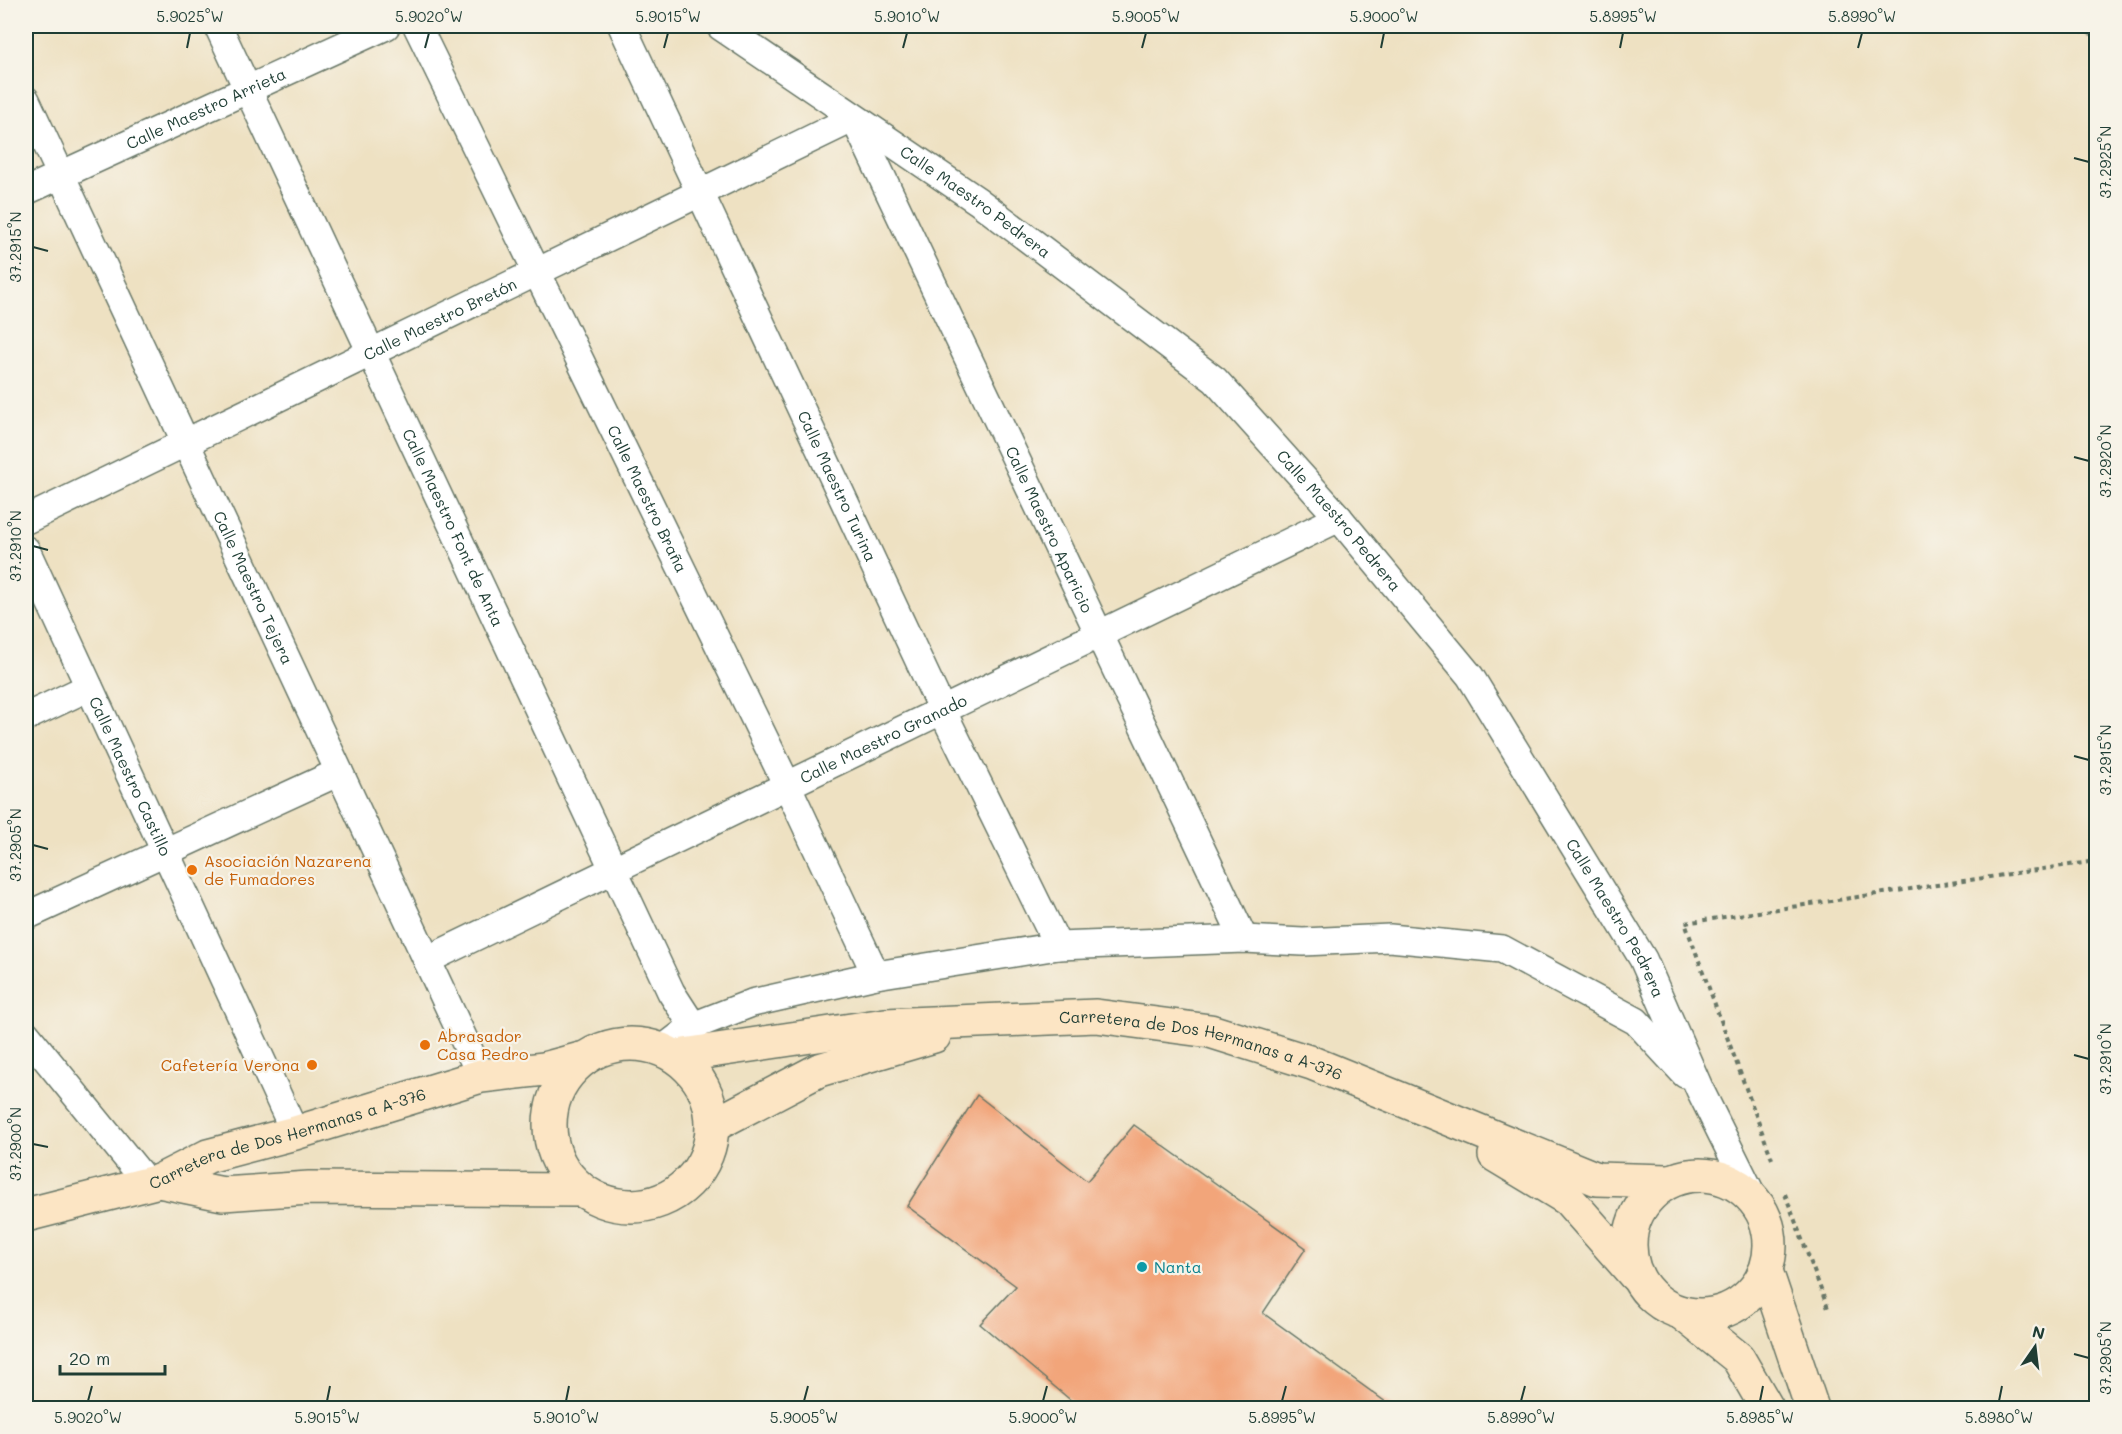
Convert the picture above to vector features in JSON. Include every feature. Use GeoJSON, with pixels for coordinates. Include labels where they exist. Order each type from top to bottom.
{"type":"FeatureCollection","features":[{"type":"Feature","properties":{"kind":"main road","name":"Carretera de Dos Hermanas a A-376"},"geometry":{"type":"LineString","coordinates":[[670,1053],[885,1025],[1096,1016],[1210,1031],[1312,1063],[1597,1179],[1668,1181]]}},
{"type":"Feature","properties":{"kind":"main road","name":"Carretera de Dos Hermanas a A-376"},"geometry":{"type":"LineString","coordinates":[[714,1125],[819,1070],[979,1022]]}},
{"type":"Feature","properties":{"kind":"main road"},"geometry":{"type":"LineString","coordinates":[[640,1043],[670,1053],[692,1071],[705,1091],[714,1125],[706,1161],[681,1191],[644,1207],[602,1203],[579,1190],[556,1161],[548,1124],[558,1085],[581,1059],[610,1045],[640,1043]]}},
{"type":"Feature","properties":{"kind":"main road","name":"Carretera de Dos Hermanas a A-376"},"geometry":{"type":"LineString","coordinates":[[154,1183],[208,1156],[295,1133],[481,1076],[544,1069],[581,1059]]}},
{"type":"Feature","properties":{"kind":"main road","name":"Carretera de Dos Hermanas a A-376"},"geometry":{"type":"LineString","coordinates":[[1414,1105],[1568,1199],[1635,1275]]}},
{"type":"Feature","properties":{"kind":"main road"},"geometry":{"type":"LineString","coordinates":[[1683,1314],[1725,1312],[1744,1302],[1759,1286],[1767,1274],[1772,1238],[1768,1193],[1729,1179],[1699,1174],[1668,1181],[1645,1200],[1632,1225],[1629,1248],[1635,1275],[1653,1298],[1683,1314],[1738,1358],[1767,1408]]}},
{"type":"Feature","properties":{"kind":"main road","name":"Carretera de Dos Hermanas a A-376"},"geometry":{"type":"LineString","coordinates":[[154,1183],[223,1194],[309,1188],[579,1190]]}},
{"type":"Feature","properties":{"kind":"main road"},"geometry":{"type":"LineString","coordinates":[[26,1215],[154,1183]]}},
{"type":"Feature","properties":{"kind":"main road"},"geometry":{"type":"LineString","coordinates":[[1767,1274],[1812,1408]]}},
{"type":"Feature","properties":{"kind":"street","name":"Calle Maestro Font de Anta"},"geometry":{"type":"LineString","coordinates":[[218,26],[671,992],[693,1026]]}},
{"type":"Feature","properties":{"kind":"street","name":"Calle Maestro Arrieta"},"geometry":{"type":"LineString","coordinates":[[26,191],[386,26]]}},
{"type":"Feature","properties":{"kind":"street","name":"Calle Maestro Braña"},"geometry":{"type":"LineString","coordinates":[[417,26],[787,786],[876,975]]}},
{"type":"Feature","properties":{"kind":"street","name":"Calle Maestro Turina"},"geometry":{"type":"LineString","coordinates":[[622,26],[942,711],[1058,946]]}},
{"type":"Feature","properties":{"kind":"street","name":"Calle Maestro Pedrera"},"geometry":{"type":"LineString","coordinates":[[720,26],[978,201],[1215,380],[1339,518],[1470,676],[1643,959],[1700,1090],[1768,1193]]}},
{"type":"Feature","properties":{"kind":"street","name":"Calle Maestro Tejera"},"geometry":{"type":"LineString","coordinates":[[26,100],[481,1076]]}},
{"type":"Feature","properties":{"kind":"street","name":"Calle Maestro Bretón"},"geometry":{"type":"LineString","coordinates":[[26,520],[854,118]]}},
{"type":"Feature","properties":{"kind":"street","name":"Calle Maestro Aparicio"},"geometry":{"type":"LineString","coordinates":[[854,118],[1244,939]]}},
{"type":"Feature","properties":{"kind":"street","name":"Calle Maestro Granado"},"geometry":{"type":"LineString","coordinates":[[427,960],[1339,518]]}},
{"type":"Feature","properties":{"kind":"street","name":"Calle Maestro Castillo"},"geometry":{"type":"LineString","coordinates":[[26,550],[295,1133]]}},
{"type":"Feature","properties":{"kind":"street"},"geometry":{"type":"LineString","coordinates":[[26,717],[89,687]]}},
{"type":"Feature","properties":{"kind":"street"},"geometry":{"type":"LineString","coordinates":[[26,916],[339,772]]}},
{"type":"Feature","properties":{"kind":"street"},"geometry":{"type":"LineString","coordinates":[[670,1053],[693,1026],[752,1003],[876,975],[1058,946],[1244,939],[1304,942],[1390,938],[1502,949],[1636,1021],[1700,1090]]}},
{"type":"Feature","properties":{"kind":"street"},"geometry":{"type":"LineString","coordinates":[[26,1034],[154,1183]]}},
{"type":"Feature","properties":{"kind":"path"},"geometry":{"type":"LineString","coordinates":[[2062,26],[2097,35]]}},
{"type":"Feature","properties":{"kind":"path"},"geometry":{"type":"LineString","coordinates":[[1775,1167],[1684,923],[2097,861]]}},
{"type":"Feature","properties":{"kind":"path"},"geometry":{"type":"LineString","coordinates":[[1768,1193],[1828,1311]]}},
{"type":"Feature","properties":{"kind":"building","name":"Nanta"},"geometry":{"type":"Polygon","coordinates":[[[977,1095],[1087,1181],[1134,1125],[1306,1248],[1263,1313],[1394,1408],[1080,1408],[980,1324],[1016,1286],[907,1206],[977,1095]]]}},
{"type":"Feature","properties":{"kind":"place","name":"Asociación Nazarena de Fumadores"},"geometry":{"type":"Point","coordinates":[192,870]}},
{"type":"Feature","properties":{"kind":"place","name":"Abrasador Casa Pedro"},"geometry":{"type":"Point","coordinates":[425,1045]}},
{"type":"Feature","properties":{"kind":"place","name":"Cafetería Verona"},"geometry":{"type":"Point","coordinates":[312,1065]}},
{"type":"Feature","properties":{"kind":"place","name":"Nanta"},"geometry":{"type":"Point","coordinates":[1142,1267]}}]}
